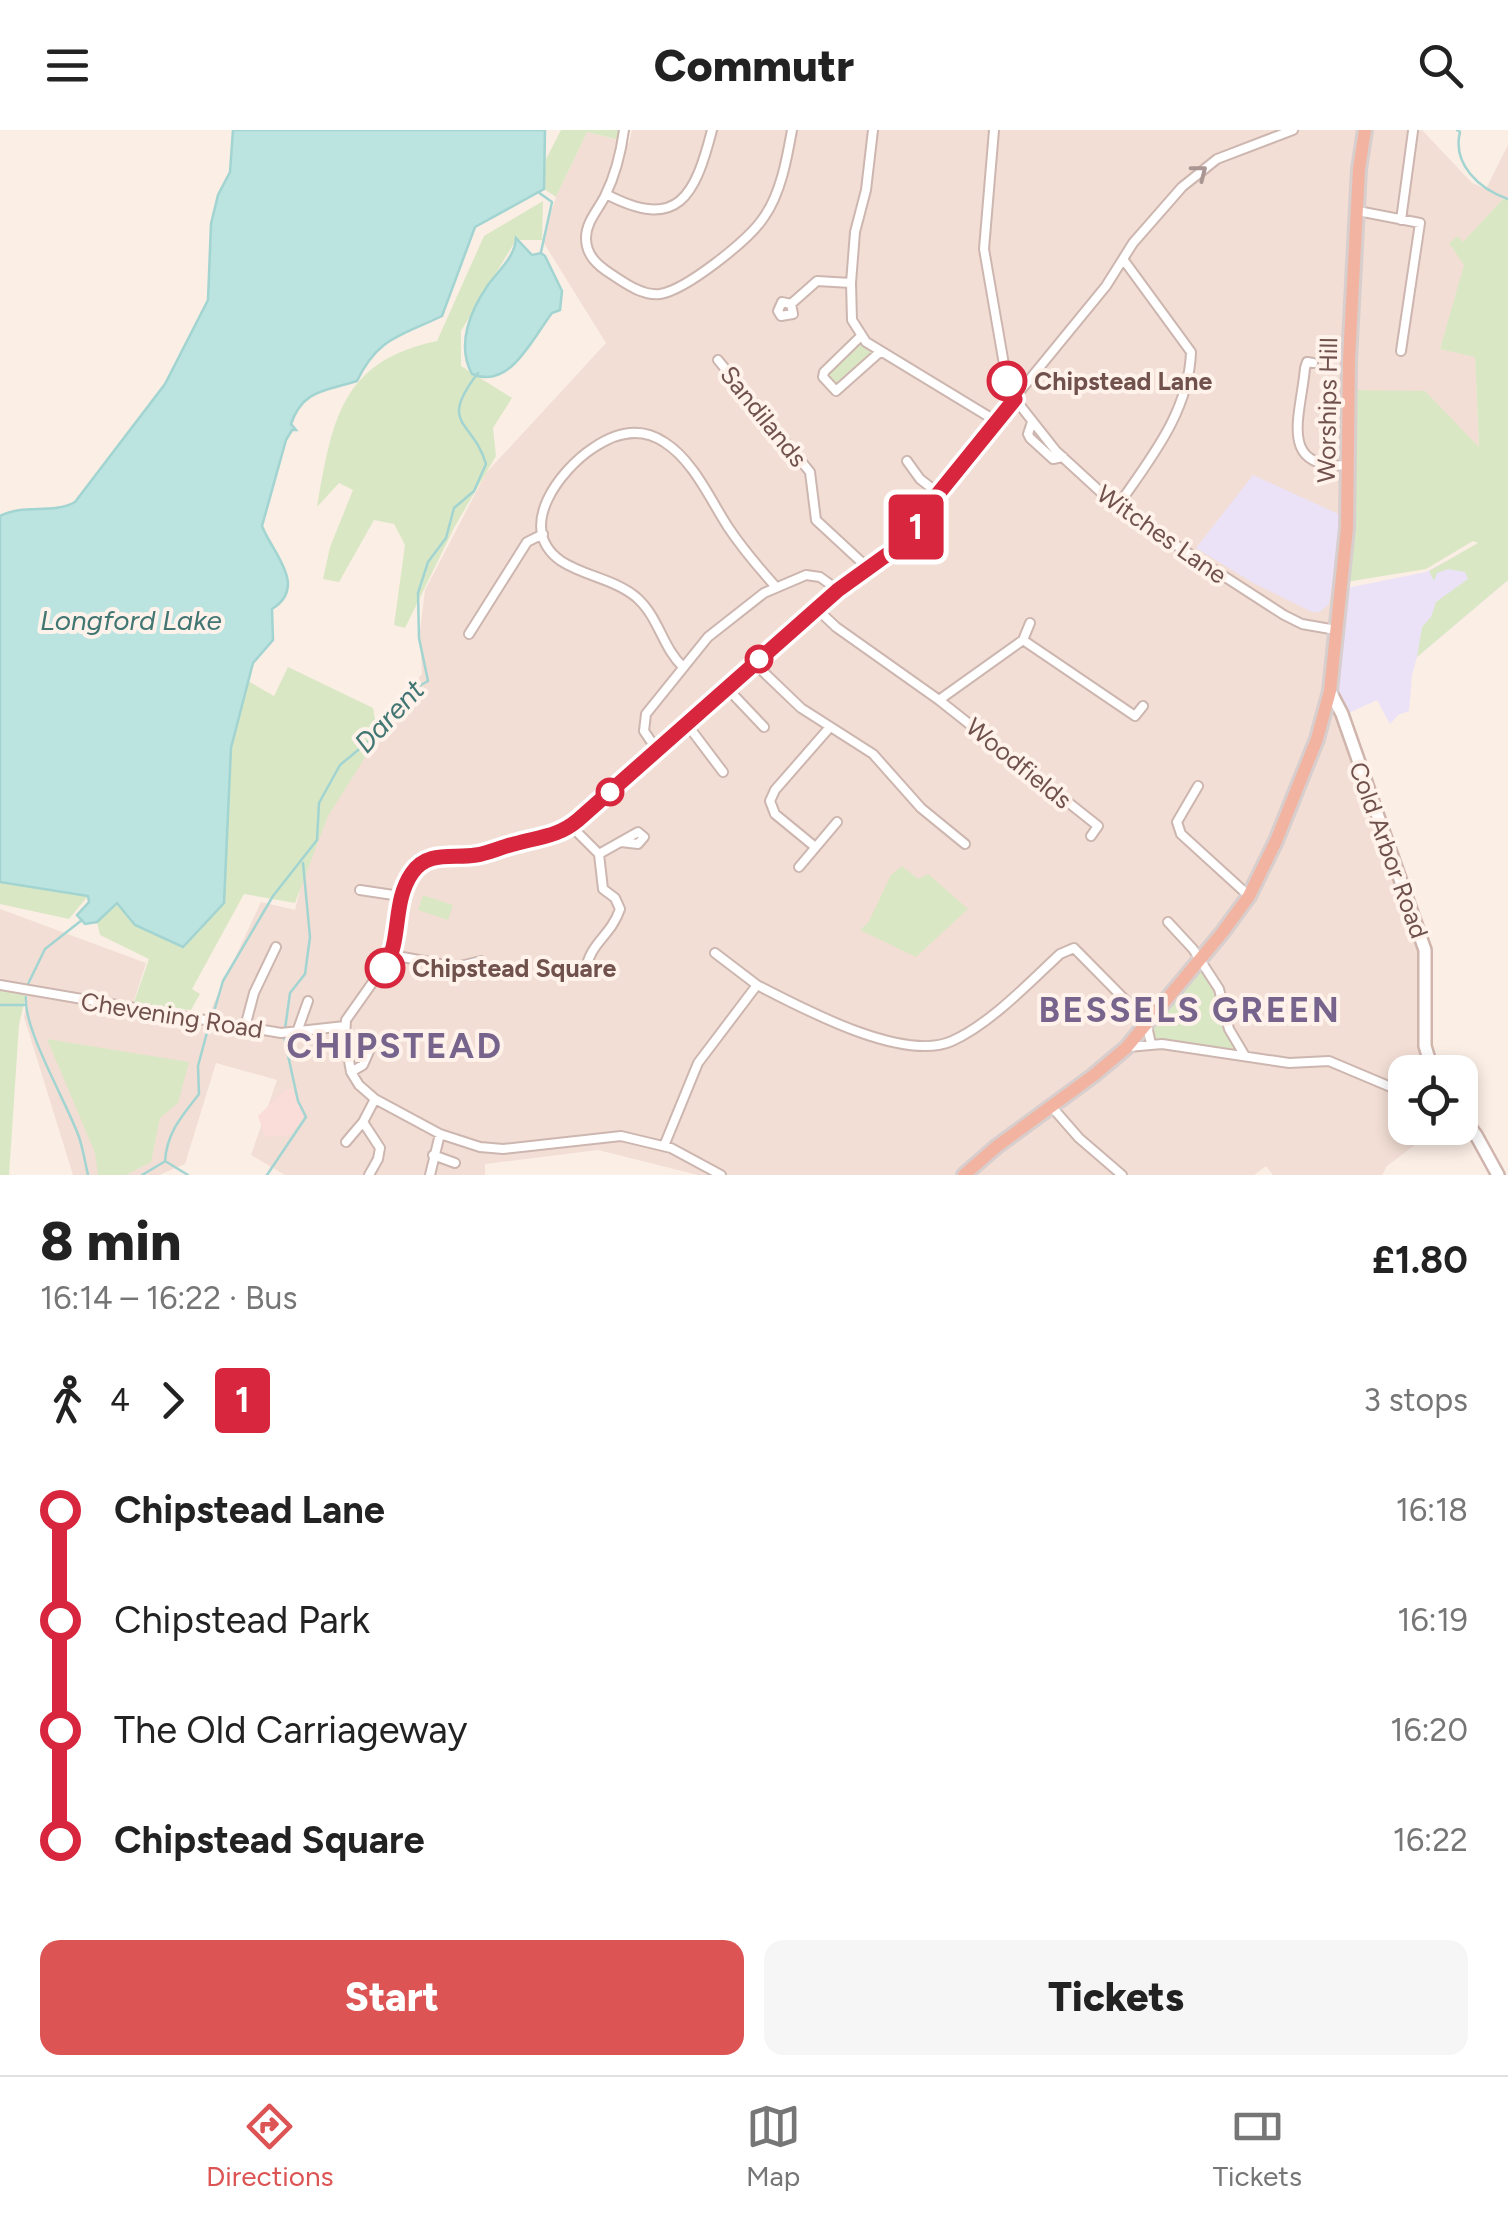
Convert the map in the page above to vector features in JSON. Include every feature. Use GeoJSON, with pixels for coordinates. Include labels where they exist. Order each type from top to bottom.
{"type":"FeatureCollection","features":[{"type":"Feature","properties":{"kind":"highway","name":"Worships Hill"},"geometry":{"type":"LineString","coordinates":[[964,1175],[996,1146],[1126,1048],[1200,958],[1249,896],[1276,841],[1317,738],[1330,691],[1347,528],[1349,360],[1366,130]]}},
{"type":"Feature","properties":{"kind":"main road","name":"Cold Arbor Road"},"geometry":{"type":"LineString","coordinates":[[1330,691],[1342,714],[1425,950],[1428,1055]]}},
{"type":"Feature","properties":{"kind":"main road"},"geometry":{"type":"LineString","coordinates":[[1478,1139],[1498,1175]]}},
{"type":"Feature","properties":{"kind":"street"},"geometry":{"type":"LineString","coordinates":[[624,130],[606,194],[586,240],[593,259],[633,287],[663,294],[698,274],[763,219],[776,190],[792,130]]}},
{"type":"Feature","properties":{"kind":"street"},"geometry":{"type":"LineString","coordinates":[[606,194],[648,211],[675,205],[697,178],[712,130]]}},
{"type":"Feature","properties":{"kind":"street"},"geometry":{"type":"LineString","coordinates":[[873,130],[866,190],[855,232],[852,320],[861,336],[881,352],[996,421]]}},
{"type":"Feature","properties":{"kind":"street"},"geometry":{"type":"LineString","coordinates":[[994,130],[984,249],[1006,376],[1015,399]]}},
{"type":"Feature","properties":{"kind":"street"},"geometry":{"type":"LineString","coordinates":[[721,1175],[664,1146],[621,1136],[503,1149],[480,1147],[440,1134],[375,1099],[351,1072],[344,1026],[392,955],[400,896],[416,867],[429,858],[476,856],[557,834],[571,826],[838,590],[906,541],[938,494],[1106,286],[1133,243],[1182,187],[1206,166],[1293,130]]}},
{"type":"Feature","properties":{"kind":"street"},"geometry":{"type":"LineString","coordinates":[[1401,220],[1413,131]]}},
{"type":"Feature","properties":{"kind":"street"},"geometry":{"type":"LineString","coordinates":[[1358,212],[1420,224],[1401,352]]}},
{"type":"Feature","properties":{"kind":"street"},"geometry":{"type":"LineString","coordinates":[[1117,507],[1174,418],[1192,352],[1123,259]]}},
{"type":"Feature","properties":{"kind":"street"},"geometry":{"type":"LineString","coordinates":[[791,304],[817,281],[851,283]]}},
{"type":"Feature","properties":{"kind":"street"},"geometry":{"type":"LineString","coordinates":[[861,336],[824,372],[823,377],[836,391],[881,352]]}},
{"type":"Feature","properties":{"kind":"street","name":"Sandilands"},"geometry":{"type":"LineString","coordinates":[[718,360],[810,472],[816,520],[869,569]]}},
{"type":"Feature","properties":{"kind":"street"},"geometry":{"type":"LineString","coordinates":[[1307,363],[1298,418],[1300,449],[1316,463],[1349,465]]}},
{"type":"Feature","properties":{"kind":"street","name":"Witches Lane"},"geometry":{"type":"LineString","coordinates":[[1015,399],[1063,458],[1117,507],[1282,613],[1302,624],[1336,630]]}},
{"type":"Feature","properties":{"kind":"street"},"geometry":{"type":"LineString","coordinates":[[683,666],[673,655],[654,616],[634,596],[559,560],[551,551],[543,534],[542,512],[570,466],[609,438],[630,433],[649,435],[666,443],[682,458],[737,540],[776,587]]}},
{"type":"Feature","properties":{"kind":"street"},"geometry":{"type":"LineString","coordinates":[[907,460],[920,479],[938,494]]}},
{"type":"Feature","properties":{"kind":"street"},"geometry":{"type":"LineString","coordinates":[[469,634],[528,542],[543,534]]}},
{"type":"Feature","properties":{"kind":"street"},"geometry":{"type":"LineString","coordinates":[[656,750],[646,736],[644,722],[650,708],[723,624],[776,587],[811,574],[838,590]]}},
{"type":"Feature","properties":{"kind":"street","name":"Woodfields"},"geometry":{"type":"LineString","coordinates":[[817,610],[1098,826]]}},
{"type":"Feature","properties":{"kind":"street"},"geometry":{"type":"LineString","coordinates":[[1030,623],[1023,640],[1135,716]]}},
{"type":"Feature","properties":{"kind":"street","name":"Woodfields"},"geometry":{"type":"LineString","coordinates":[[939,700],[1023,640]]}},
{"type":"Feature","properties":{"kind":"street"},"geometry":{"type":"LineString","coordinates":[[754,663],[801,708],[873,754],[922,808],[966,844]]}},
{"type":"Feature","properties":{"kind":"street"},"geometry":{"type":"LineString","coordinates":[[726,687],[764,727]]}},
{"type":"Feature","properties":{"kind":"street"},"geometry":{"type":"LineString","coordinates":[[1128,726],[1143,706]]}},
{"type":"Feature","properties":{"kind":"street"},"geometry":{"type":"LineString","coordinates":[[686,723],[723,772]]}},
{"type":"Feature","properties":{"kind":"street"},"geometry":{"type":"LineString","coordinates":[[814,846],[775,814],[770,801],[774,790],[830,727]]}},
{"type":"Feature","properties":{"kind":"street"},"geometry":{"type":"LineString","coordinates":[[1198,786],[1177,822],[1181,834],[1249,896]]}},
{"type":"Feature","properties":{"kind":"street","name":"Woodfields"},"geometry":{"type":"LineString","coordinates":[[1091,836],[1105,817]]}},
{"type":"Feature","properties":{"kind":"street"},"geometry":{"type":"LineString","coordinates":[[799,868],[837,822]]}},
{"type":"Feature","properties":{"kind":"street"},"geometry":{"type":"LineString","coordinates":[[571,826],[598,854],[602,889],[615,898],[620,909],[614,927],[588,952],[585,973]]}},
{"type":"Feature","properties":{"kind":"street"},"geometry":{"type":"LineString","coordinates":[[598,854],[621,842]]}},
{"type":"Feature","properties":{"kind":"street"},"geometry":{"type":"LineString","coordinates":[[360,890],[400,896]]}},
{"type":"Feature","properties":{"kind":"street"},"geometry":{"type":"LineString","coordinates":[[1168,922],[1200,958],[1219,988],[1229,1029],[1245,1056]]}},
{"type":"Feature","properties":{"kind":"street"},"geometry":{"type":"LineString","coordinates":[[244,1027],[254,993],[276,947]]}},
{"type":"Feature","properties":{"kind":"street"},"geometry":{"type":"LineString","coordinates":[[715,952],[757,985],[804,1008],[881,1040],[934,1046],[949,1043],[972,1028],[1060,954],[1074,948],[1146,1021],[1151,1044]]}},
{"type":"Feature","properties":{"kind":"street"},"geometry":{"type":"LineString","coordinates":[[392,955],[456,967],[478,961],[482,974]]}},
{"type":"Feature","properties":{"kind":"street","name":"Chevening Road"},"geometry":{"type":"LineString","coordinates":[[0,985],[283,1033],[344,1026]]}},
{"type":"Feature","properties":{"kind":"street"},"geometry":{"type":"LineString","coordinates":[[664,1146],[698,1063],[757,985]]}},
{"type":"Feature","properties":{"kind":"street"},"geometry":{"type":"LineString","coordinates":[[297,1032],[308,1000]]}},
{"type":"Feature","properties":{"kind":"street"},"geometry":{"type":"LineString","coordinates":[[351,1072],[363,1065],[374,1040]]}},
{"type":"Feature","properties":{"kind":"street"},"geometry":{"type":"LineString","coordinates":[[1126,1048],[1151,1044],[1289,1063],[1328,1061],[1388,1087]]}},
{"type":"Feature","properties":{"kind":"street"},"geometry":{"type":"LineString","coordinates":[[346,1142],[375,1099]]}},
{"type":"Feature","properties":{"kind":"street"},"geometry":{"type":"LineString","coordinates":[[1052,1106],[1079,1138],[1122,1175]]}},
{"type":"Feature","properties":{"kind":"street"},"geometry":{"type":"LineString","coordinates":[[363,1122],[380,1148],[369,1175]]}},
{"type":"Feature","properties":{"kind":"street"},"geometry":{"type":"LineString","coordinates":[[430,1175],[440,1134]]}},
{"type":"Feature","properties":{"kind":"street"},"geometry":{"type":"LineString","coordinates":[[434,1155],[455,1163]]}},
{"type":"Feature","properties":{"kind":"shaded area"},"geometry":{"type":"Polygon","coordinates":[[[632,130],[1422,130],[1472,183],[1486,189],[1508,145],[1508,199],[1503,199],[1463,243],[1449,243],[1465,265],[1440,349],[1475,356],[1479,448],[1348,468],[1330,690],[1424,947],[1430,1055],[1388,1055],[1388,1145],[1415,1145],[1387,1166],[1382,1175],[1273,1175],[1266,1166],[1254,1175],[698,1175],[598,1150],[485,1164],[485,1175],[285,1175],[251,1155],[277,1080],[216,1063],[185,1164],[159,1175],[73,1175],[24,1017],[30,986],[0,980],[0,909],[146,963],[131,1010],[206,1020],[261,902],[295,910],[322,805],[386,716],[422,674],[420,631],[425,590],[486,473],[606,343],[542,240],[556,197],[587,132],[629,143],[632,130]]]}},
{"type":"Feature","properties":{"kind":"shaded area"},"geometry":{"type":"Polygon","coordinates":[[[1253,475],[1343,516],[1329,604],[1320,612],[1312,612],[1253,583],[1196,548],[1253,475]]]}},
{"type":"Feature","properties":{"kind":"shaded area"},"geometry":{"type":"Polygon","coordinates":[[[1479,544],[1508,580],[1417,657],[1409,711],[1390,724],[1377,700],[1349,713],[1337,688],[1347,588],[1426,572],[1479,544]]]}},
{"type":"Feature","properties":{"kind":"shaded area"},"geometry":{"type":"Polygon","coordinates":[[[292,1088],[304,1116],[291,1135],[265,1137],[258,1116],[292,1088]]]}},
{"type":"Feature","properties":{"kind":"green space"},"geometry":{"type":"Polygon","coordinates":[[[561,130],[620,130],[619,140],[587,132],[556,197],[544,189],[546,159],[561,130]]]}},
{"type":"Feature","properties":{"kind":"green space"},"geometry":{"type":"Polygon","coordinates":[[[1503,199],[1508,199],[1508,580],[1417,657],[1422,627],[1436,602],[1468,579],[1465,572],[1448,569],[1437,573],[1434,581],[1429,571],[1478,543],[1473,541],[1426,569],[1340,583],[1348,390],[1425,391],[1479,447],[1475,357],[1440,349],[1464,265],[1449,243],[1458,236],[1463,242],[1503,199]]]}},
{"type":"Feature","properties":{"kind":"green space"},"geometry":{"type":"Polygon","coordinates":[[[543,201],[542,240],[516,240],[461,331],[461,366],[512,398],[493,428],[496,456],[455,526],[405,628],[394,625],[405,545],[394,524],[374,520],[339,582],[323,579],[330,547],[353,490],[339,483],[317,507],[336,422],[360,380],[379,363],[437,341],[484,236],[543,201]]]}},
{"type":"Feature","properties":{"kind":"green space"},"geometry":{"type":"Polygon","coordinates":[[[861,342],[874,352],[838,388],[826,376],[861,342]]]}},
{"type":"Feature","properties":{"kind":"green space"},"geometry":{"type":"Polygon","coordinates":[[[288,667],[373,708],[378,737],[328,816],[295,903],[244,894],[192,989],[200,994],[191,1010],[133,1005],[149,959],[100,935],[97,922],[117,903],[224,903],[231,748],[248,681],[274,696],[288,667]]]}},
{"type":"Feature","properties":{"kind":"green space"},"geometry":{"type":"Polygon","coordinates":[[[902,866],[918,879],[928,874],[968,909],[916,957],[860,930],[868,923],[891,875],[902,866]]]}},
{"type":"Feature","properties":{"kind":"green space"},"geometry":{"type":"Polygon","coordinates":[[[0,882],[88,896],[69,919],[0,904],[0,882]]]}},
{"type":"Feature","properties":{"kind":"green space"},"geometry":{"type":"Polygon","coordinates":[[[423,895],[453,905],[448,920],[418,910],[423,895]]]}},
{"type":"Feature","properties":{"kind":"green space","name":"BESSELS GREEN"},"geometry":{"type":"Polygon","coordinates":[[[1200,966],[1216,991],[1234,1049],[1157,1040],[1151,1034],[1150,1027],[1200,966]]]}},
{"type":"Feature","properties":{"kind":"green space"},"geometry":{"type":"Polygon","coordinates":[[[0,989],[26,995],[19,1025],[9,1175],[0,1175],[0,989]]]}},
{"type":"Feature","properties":{"kind":"green space"},"geometry":{"type":"Polygon","coordinates":[[[47,1039],[189,1062],[178,1103],[160,1118],[151,1162],[126,1175],[98,1175],[95,1153],[47,1039]]]}},
{"type":"Feature","properties":{"kind":"water","name":"Longford Lake"},"geometry":{"type":"Polygon","coordinates":[[[233,130],[545,130],[544,189],[475,227],[442,316],[382,346],[357,381],[317,393],[296,413],[291,424],[296,430],[286,440],[262,526],[284,568],[287,590],[283,600],[272,609],[273,640],[253,663],[231,748],[224,903],[183,947],[135,925],[117,903],[97,922],[85,924],[77,915],[89,902],[88,896],[0,882],[0,516],[75,502],[165,384],[208,300],[211,224],[218,195],[230,172],[233,130]]]}},
{"type":"Feature","properties":{"kind":"water"},"geometry":{"type":"Polygon","coordinates":[[[516,238],[532,255],[545,256],[562,291],[560,310],[552,313],[509,369],[486,377],[472,374],[465,352],[467,328],[488,285],[510,257],[516,238]]]}},
{"type":"Feature","properties":{"kind":"waterway"},"geometry":{"type":"LineString","coordinates":[[1457,130],[1460,155],[1470,174],[1487,189],[1508,199]]}},
{"type":"Feature","properties":{"kind":"waterway","name":"Darent"},"geometry":{"type":"LineString","coordinates":[[538,192],[552,202],[541,252]]}},
{"type":"Feature","properties":{"kind":"waterway","name":"Darent"},"geometry":{"type":"LineString","coordinates":[[212,1018],[223,981],[273,896],[317,840],[319,803],[340,765],[369,741],[374,725],[400,697],[428,681],[419,638],[418,593],[428,562],[446,538],[454,508],[474,491],[486,464],[459,413],[466,390],[478,373]]}},
{"type":"Feature","properties":{"kind":"waterway"},"geometry":{"type":"LineString","coordinates":[[285,1029],[290,993],[305,974],[310,937],[303,863]]}},
{"type":"Feature","properties":{"kind":"waterway"},"geometry":{"type":"LineString","coordinates":[[28,984],[45,949],[82,920]]}},
{"type":"Feature","properties":{"kind":"waterway"},"geometry":{"type":"LineString","coordinates":[[26,997],[31,1028],[79,1137],[88,1175]]}},
{"type":"Feature","properties":{"kind":"waterway"},"geometry":{"type":"LineString","coordinates":[[0,1005],[24,1005]]}},
{"type":"Feature","properties":{"kind":"waterway","name":"Darent"},"geometry":{"type":"LineString","coordinates":[[188,1175],[165,1161],[166,1151],[176,1125],[199,1094],[198,1066],[209,1025]]}},
{"type":"Feature","properties":{"kind":"waterway"},"geometry":{"type":"LineString","coordinates":[[267,1175],[306,1117],[298,1101],[284,1037]]}},
{"type":"Feature","properties":{"kind":"waterway"},"geometry":{"type":"LineString","coordinates":[[142,1175],[164,1162]]}},
{"type":"Feature","properties":{"kind":"bus line","name":"1"},"geometry":{"type":"LineString","coordinates":[[385,968],[392,955],[400,896],[416,867],[429,858],[476,856],[557,834],[571,826],[838,590],[906,541],[971,451],[1015,399],[1007,381]]}},
{"type":"Feature","properties":{"kind":"place","name":"Chipstead Lane"},"geometry":{"type":"Point","coordinates":[1007,381]}},
{"type":"Feature","properties":{"kind":"place","name":"Chipstead Square"},"geometry":{"type":"Point","coordinates":[385,968]}},
{"type":"Feature","properties":{"kind":"district","name":"BESSELS GREEN"},"geometry":{"type":"Point","coordinates":[1190,1010]}},
{"type":"Feature","properties":{"kind":"district","name":"CHIPSTEAD"},"geometry":{"type":"Point","coordinates":[395,1046]}}]}
